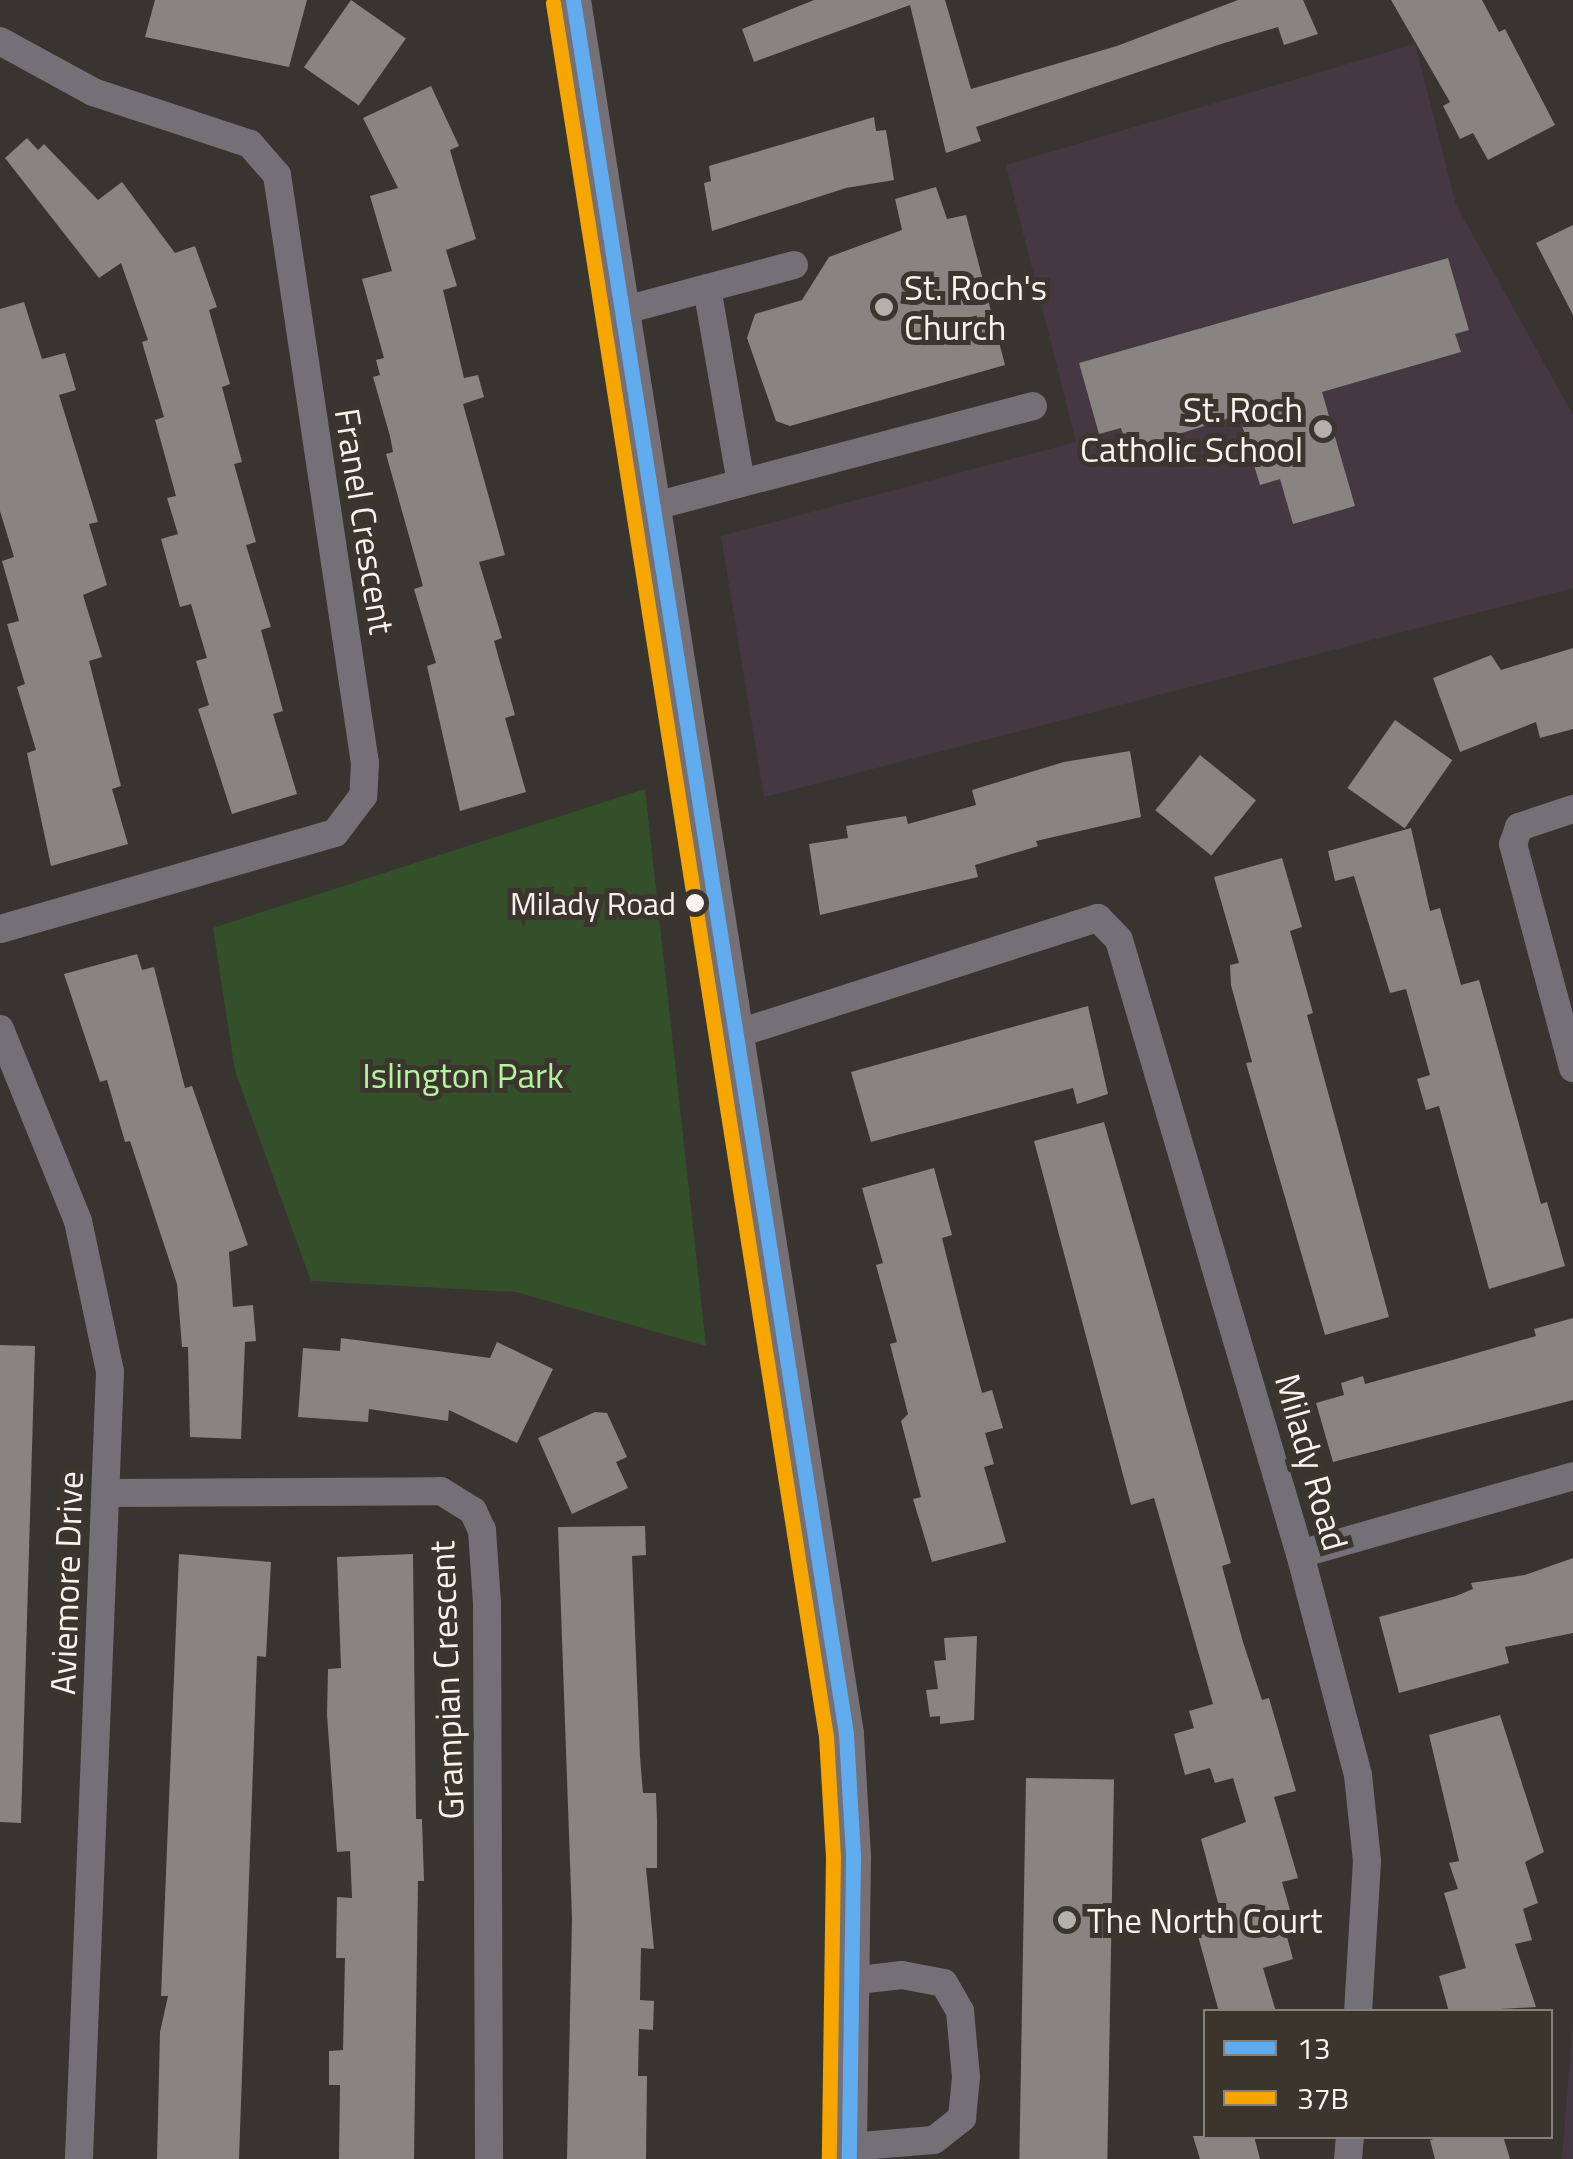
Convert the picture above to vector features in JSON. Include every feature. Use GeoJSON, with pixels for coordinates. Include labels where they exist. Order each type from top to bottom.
{"type":"FeatureCollection","features":[{"type":"Feature","properties":{"kind":"main road"},"geometry":{"type":"LineString","coordinates":[[573,0],[846,1734],[853,1857],[849,2153]]}},
{"type":"Feature","properties":{"kind":"street","name":"Franel Crescent"},"geometry":{"type":"LineString","coordinates":[[0,41],[93,92],[250,144],[276,175],[365,763],[363,796],[334,833],[0,929]]}},
{"type":"Feature","properties":{"kind":"street"},"geometry":{"type":"LineString","coordinates":[[621,310],[794,264]]}},
{"type":"Feature","properties":{"kind":"street"},"geometry":{"type":"LineString","coordinates":[[707,288],[740,483]]}},
{"type":"Feature","properties":{"kind":"street"},"geometry":{"type":"LineString","coordinates":[[651,507],[1032,406]]}},
{"type":"Feature","properties":{"kind":"street"},"geometry":{"type":"LineString","coordinates":[[1573,809],[1518,827],[1513,844],[1573,1068]]}},
{"type":"Feature","properties":{"kind":"street","name":"Milady Road"},"geometry":{"type":"LineString","coordinates":[[733,1035],[1098,918],[1110,927],[1127,957],[1300,1554],[1358,1775],[1368,1861],[1358,2009]]}},
{"type":"Feature","properties":{"kind":"street","name":"Aviemore Drive"},"geometry":{"type":"LineString","coordinates":[[0,1029],[93,1271],[110,1372],[109,1493],[79,2159]]}},
{"type":"Feature","properties":{"kind":"street"},"geometry":{"type":"LineString","coordinates":[[1300,1554],[1573,1476]]}},
{"type":"Feature","properties":{"kind":"street","name":"Grampian Crescent"},"geometry":{"type":"LineString","coordinates":[[109,1493],[441,1491],[473,1511],[482,1530],[488,1604],[489,2159]]}},
{"type":"Feature","properties":{"kind":"street"},"geometry":{"type":"LineString","coordinates":[[849,2153],[934,2140],[962,2118],[966,2077],[960,2011],[944,1983],[902,1975],[851,1981]]}},
{"type":"Feature","properties":{"kind":"shaded area","name":"St. Roch Catholic School"},"geometry":{"type":"Polygon","coordinates":[[[1415,44],[1456,205],[1573,415],[1573,588],[764,797],[721,536],[1076,442],[1006,165],[1415,44]]]}},
{"type":"Feature","properties":{"kind":"shaded area"},"geometry":{"type":"Polygon","coordinates":[[[1573,2020],[1573,2159],[1562,2159],[1573,2020]]]}},
{"type":"Feature","properties":{"kind":"green space","name":"Islington Park"},"geometry":{"type":"Polygon","coordinates":[[[645,789],[706,1346],[516,1292],[311,1281],[235,1071],[213,928],[645,789]]]}},
{"type":"Feature","properties":{"kind":"building"},"geometry":{"type":"Polygon","coordinates":[[[155,0],[307,0],[289,67],[145,37],[155,0]]]}},
{"type":"Feature","properties":{"kind":"building"},"geometry":{"type":"Polygon","coordinates":[[[351,0],[406,38],[359,106],[304,67],[351,0]]]}},
{"type":"Feature","properties":{"kind":"building"},"geometry":{"type":"Polygon","coordinates":[[[814,0],[945,0],[971,89],[1117,46],[1238,0],[1303,0],[1318,34],[1284,45],[1278,27],[1221,44],[976,127],[981,141],[946,153],[910,5],[754,62],[742,29],[814,0]]]}},
{"type":"Feature","properties":{"kind":"building"},"geometry":{"type":"Polygon","coordinates":[[[1391,0],[1482,0],[1499,32],[1505,29],[1555,125],[1488,160],[1473,133],[1460,139],[1443,106],[1450,102],[1391,0]]]}},
{"type":"Feature","properties":{"kind":"building"},"geometry":{"type":"Polygon","coordinates":[[[431,86],[459,146],[450,150],[476,239],[446,250],[457,286],[443,290],[464,378],[478,375],[484,397],[463,404],[505,555],[479,562],[502,638],[494,641],[515,715],[505,718],[526,792],[460,811],[427,666],[436,663],[414,589],[423,586],[386,454],[393,452],[373,377],[380,375],[376,360],[384,358],[362,279],[392,271],[370,196],[398,188],[363,118],[431,86]]]}},
{"type":"Feature","properties":{"kind":"building"},"geometry":{"type":"Polygon","coordinates":[[[874,117],[876,131],[886,130],[894,180],[846,188],[712,231],[704,183],[711,181],[709,166],[874,117]]]}},
{"type":"Feature","properties":{"kind":"building"},"geometry":{"type":"Polygon","coordinates":[[[27,138],[38,150],[44,144],[98,200],[122,182],[175,253],[195,246],[217,307],[209,310],[230,384],[222,387],[242,462],[234,464],[256,542],[246,545],[271,627],[261,630],[283,711],[273,714],[297,794],[232,814],[198,709],[209,705],[196,661],[207,658],[191,604],[180,607],[161,539],[178,534],[167,498],[176,496],[155,420],[164,417],[142,342],[148,340],[121,263],[99,278],[5,158],[27,138]]]}},
{"type":"Feature","properties":{"kind":"building","name":"St. Roch's Church"},"geometry":{"type":"Polygon","coordinates":[[[936,187],[947,219],[966,215],[1005,365],[790,426],[776,421],[747,338],[755,314],[802,300],[829,257],[902,230],[895,199],[936,187]]]}},
{"type":"Feature","properties":{"kind":"building"},"geometry":{"type":"Polygon","coordinates":[[[1573,225],[1573,315],[1536,243],[1573,225]]]}},
{"type":"Feature","properties":{"kind":"building"},"geometry":{"type":"Polygon","coordinates":[[[1448,258],[1469,330],[1455,334],[1461,352],[1322,392],[1355,506],[1293,524],[1280,479],[1260,485],[1239,415],[1128,450],[1121,428],[1099,434],[1079,363],[1448,258]]]}},
{"type":"Feature","properties":{"kind":"building"},"geometry":{"type":"Polygon","coordinates":[[[24,302],[42,359],[65,353],[76,390],[59,395],[98,522],[89,524],[107,585],[83,595],[102,657],[89,661],[121,786],[112,789],[128,844],[51,866],[27,753],[36,750],[17,687],[25,684],[7,624],[19,621],[2,561],[14,557],[0,511],[0,309],[24,302]]]}},
{"type":"Feature","properties":{"kind":"building"},"geometry":{"type":"Polygon","coordinates":[[[1573,648],[1573,729],[1540,738],[1536,722],[1460,752],[1433,678],[1491,655],[1501,670],[1573,648]]]}},
{"type":"Feature","properties":{"kind":"building"},"geometry":{"type":"Polygon","coordinates":[[[1395,720],[1452,760],[1405,828],[1347,788],[1395,720]]]}},
{"type":"Feature","properties":{"kind":"building"},"geometry":{"type":"Polygon","coordinates":[[[1130,751],[1141,817],[1036,841],[1038,846],[975,865],[978,877],[820,915],[809,844],[848,838],[846,826],[906,816],[908,824],[976,805],[972,790],[1064,762],[1130,751]]]}},
{"type":"Feature","properties":{"kind":"building"},"geometry":{"type":"Polygon","coordinates":[[[1200,755],[1256,800],[1211,855],[1155,810],[1200,755]]]}},
{"type":"Feature","properties":{"kind":"building"},"geometry":{"type":"Polygon","coordinates":[[[1411,828],[1430,911],[1440,908],[1461,985],[1479,980],[1541,1204],[1547,1202],[1565,1266],[1489,1289],[1439,1106],[1426,1110],[1417,1079],[1430,1075],[1406,989],[1390,993],[1354,876],[1335,881],[1328,851],[1411,828]]]}},
{"type":"Feature","properties":{"kind":"building"},"geometry":{"type":"Polygon","coordinates":[[[1282,858],[1302,927],[1290,931],[1313,1013],[1307,1015],[1389,1317],[1325,1335],[1246,1063],[1252,1062],[1231,985],[1230,965],[1239,963],[1214,877],[1282,858]]]}},
{"type":"Feature","properties":{"kind":"building"},"geometry":{"type":"Polygon","coordinates":[[[137,954],[142,970],[154,967],[185,1088],[192,1086],[248,1245],[229,1252],[233,1307],[253,1305],[256,1341],[245,1342],[241,1439],[190,1437],[188,1347],[182,1347],[177,1284],[130,1141],[125,1142],[107,1080],[100,1082],[64,974],[137,954]]]}},
{"type":"Feature","properties":{"kind":"building"},"geometry":{"type":"Polygon","coordinates":[[[1088,1006],[1108,1094],[1077,1104],[1073,1088],[871,1142],[851,1072],[1088,1006]]]}},
{"type":"Feature","properties":{"kind":"building"},"geometry":{"type":"Polygon","coordinates":[[[1104,1122],[1231,1563],[1222,1566],[1243,1642],[1262,1700],[1269,1698],[1296,1791],[1274,1797],[1298,1878],[1282,1882],[1290,1910],[1281,1915],[1293,1959],[1263,1968],[1275,2009],[1218,2009],[1198,1936],[1210,1932],[1205,1914],[1220,1910],[1201,1839],[1246,1822],[1233,1778],[1215,1783],[1210,1768],[1185,1775],[1174,1734],[1194,1728],[1189,1711],[1213,1704],[1154,1498],[1131,1505],[1034,1141],[1104,1122]]]}},
{"type":"Feature","properties":{"kind":"building"},"geometry":{"type":"Polygon","coordinates":[[[934,1168],[952,1235],[942,1238],[961,1314],[982,1393],[992,1390],[1003,1428],[985,1433],[994,1464],[984,1467],[1006,1542],[932,1562],[913,1499],[921,1497],[901,1421],[908,1414],[890,1344],[897,1342],[876,1265],[883,1263],[862,1188],[934,1168]]]}},
{"type":"Feature","properties":{"kind":"building"},"geometry":{"type":"Polygon","coordinates":[[[1573,1318],[1573,1400],[1333,1462],[1316,1403],[1344,1395],[1341,1383],[1363,1376],[1365,1384],[1449,1361],[1536,1336],[1534,1329],[1573,1318]]]}},
{"type":"Feature","properties":{"kind":"building"},"geometry":{"type":"Polygon","coordinates":[[[341,1338],[490,1358],[497,1342],[553,1369],[517,1443],[449,1410],[448,1421],[369,1409],[368,1422],[298,1417],[303,1348],[340,1351],[341,1338]]]}},
{"type":"Feature","properties":{"kind":"building"},"geometry":{"type":"Polygon","coordinates":[[[0,1345],[35,1346],[21,1823],[0,1822],[0,1345]]]}},
{"type":"Feature","properties":{"kind":"building"},"geometry":{"type":"Polygon","coordinates":[[[595,1412],[607,1413],[627,1457],[616,1462],[628,1488],[572,1514],[538,1438],[595,1412]]]}},
{"type":"Feature","properties":{"kind":"building"},"geometry":{"type":"Polygon","coordinates":[[[645,1526],[646,1555],[632,1556],[643,1793],[656,1793],[657,1820],[657,1868],[646,1868],[654,1949],[641,1948],[640,2000],[654,2001],[653,2030],[639,2029],[638,2076],[647,2076],[646,2159],[567,2159],[572,1918],[558,1527],[645,1526]]]}},
{"type":"Feature","properties":{"kind":"building"},"geometry":{"type":"Polygon","coordinates":[[[179,1554],[271,1562],[266,1657],[257,1656],[239,2159],[157,2159],[160,2032],[168,1996],[161,1996],[179,1554]]]}},
{"type":"Feature","properties":{"kind":"building"},"geometry":{"type":"Polygon","coordinates":[[[413,1554],[416,1819],[422,1819],[424,1881],[418,1881],[414,2159],[339,2159],[340,2085],[329,2085],[329,2051],[343,2050],[345,1958],[336,1958],[337,1897],[352,1898],[350,1851],[337,1852],[327,1715],[328,1669],[341,1668],[337,1557],[413,1554]]]}},
{"type":"Feature","properties":{"kind":"building"},"geometry":{"type":"Polygon","coordinates":[[[1573,1558],[1573,1633],[1505,1647],[1509,1663],[1399,1693],[1379,1617],[1456,1596],[1473,1589],[1471,1583],[1525,1575],[1573,1558]]]}},
{"type":"Feature","properties":{"kind":"building"},"geometry":{"type":"Polygon","coordinates":[[[977,1636],[974,1720],[940,1724],[940,1716],[930,1717],[926,1690],[938,1689],[934,1661],[946,1660],[944,1638],[977,1636]]]}},
{"type":"Feature","properties":{"kind":"building"},"geometry":{"type":"Polygon","coordinates":[[[1500,1715],[1544,1852],[1525,1862],[1538,1903],[1523,1909],[1532,1940],[1515,1944],[1536,2007],[1448,2009],[1439,1976],[1466,1968],[1444,1893],[1458,1889],[1449,1863],[1459,1861],[1429,1735],[1500,1715]]]}},
{"type":"Feature","properties":{"kind":"building","name":"The North Court"},"geometry":{"type":"Polygon","coordinates":[[[1026,1778],[1114,1780],[1107,2159],[1019,2159],[1026,1778]]]}},
{"type":"Feature","properties":{"kind":"building"},"geometry":{"type":"Polygon","coordinates":[[[1193,2136],[1255,2139],[1260,2159],[1200,2159],[1193,2136]]]}},
{"type":"Feature","properties":{"kind":"building"},"geometry":{"type":"Polygon","coordinates":[[[1504,2139],[1510,2159],[1435,2159],[1430,2140],[1504,2139]]]}},
{"type":"Feature","properties":{"kind":"transit line","name":"13"},"geometry":{"type":"LineString","coordinates":[[573,0],[846,1734],[853,1857],[849,2159]]}},
{"type":"Feature","properties":{"kind":"transit line","name":"37B"},"geometry":{"type":"LineString","coordinates":[[553,3],[826,1736],[833,1857],[829,2159]]}},
{"type":"Feature","properties":{"kind":"place","name":"St. Roch's Church"},"geometry":{"type":"Point","coordinates":[884,307]}},
{"type":"Feature","properties":{"kind":"place","name":"St. Roch Catholic School"},"geometry":{"type":"Point","coordinates":[1323,429]}},
{"type":"Feature","properties":{"kind":"place","name":"Milady Road"},"geometry":{"type":"Point","coordinates":[695,903]}},
{"type":"Feature","properties":{"kind":"place","name":"The North Court"},"geometry":{"type":"Point","coordinates":[1067,1920]}}]}
